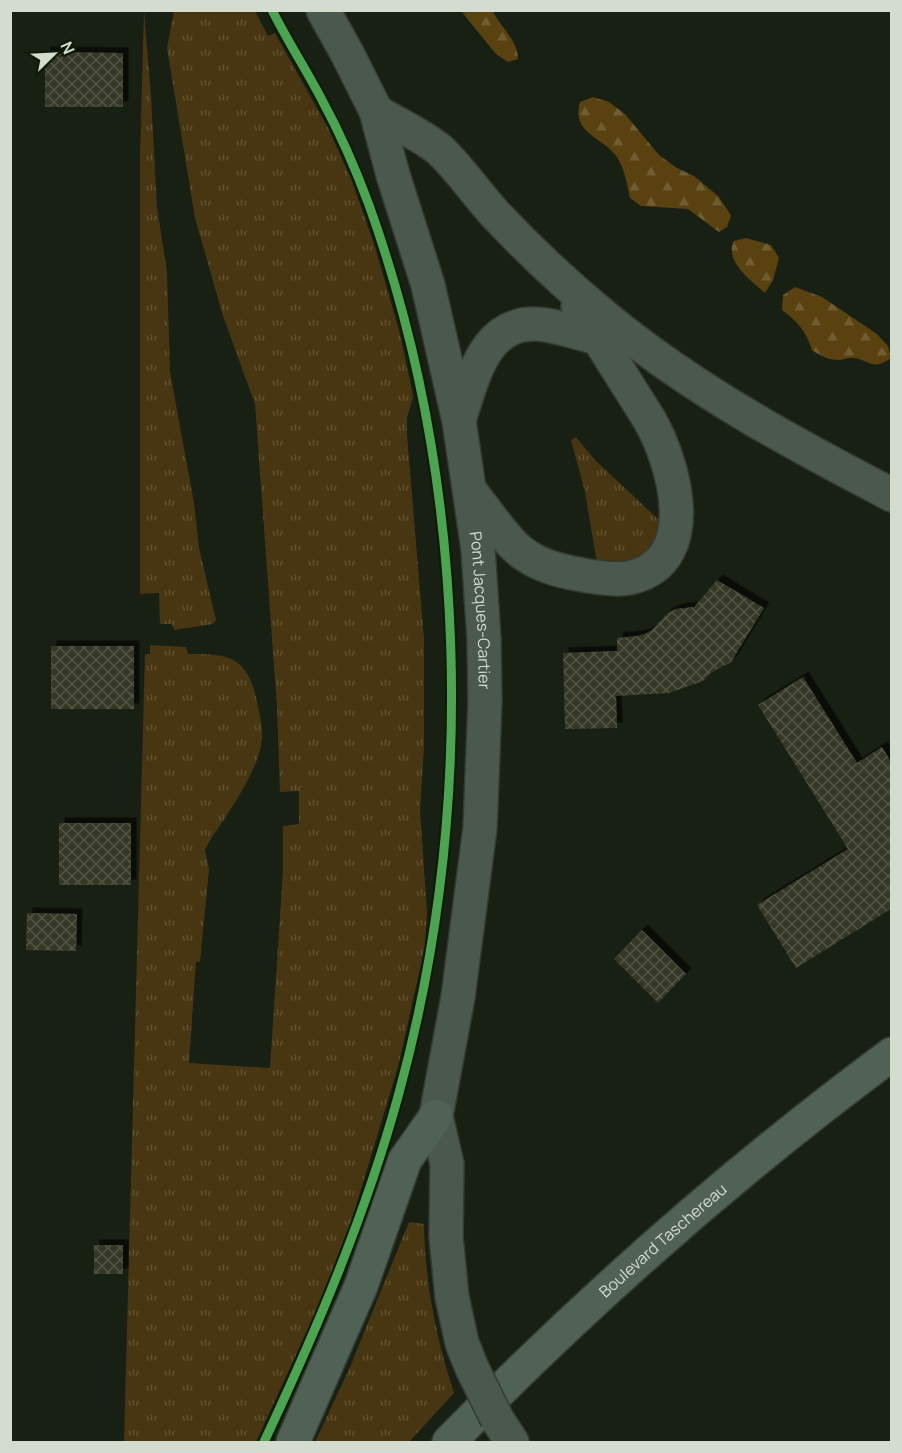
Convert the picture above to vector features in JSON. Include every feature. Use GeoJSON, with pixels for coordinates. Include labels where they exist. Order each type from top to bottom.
{"type":"FeatureCollection","features":[{"type":"Feature","properties":{"kind":"highway","name":"Boulevard Taschereau"},"geometry":{"type":"LineString","coordinates":[[449,1443],[568,1325],[647,1253],[820,1109],[891,1054]]}},
{"type":"Feature","properties":{"kind":"highway"},"geometry":{"type":"LineString","coordinates":[[293,1443],[362,1286],[405,1160],[436,1116]]}},
{"type":"Feature","properties":{"kind":"main road","name":"Pont Jacques-Cartier"},"geometry":{"type":"LineString","coordinates":[[323,10],[376,111],[393,176],[428,285],[459,421],[481,580],[485,702],[482,799],[465,947],[436,1116]]}},
{"type":"Feature","properties":{"kind":"main road"},"geometry":{"type":"LineString","coordinates":[[376,111],[440,150],[496,215],[561,279],[646,350],[754,419],[891,495]]}},
{"type":"Feature","properties":{"kind":"main road"},"geometry":{"type":"LineString","coordinates":[[470,490],[518,550],[533,560],[556,569],[602,578],[624,579],[642,574],[664,557],[672,537],[676,501],[669,463],[658,433],[561,279]]}},
{"type":"Feature","properties":{"kind":"main road"},"geometry":{"type":"LineString","coordinates":[[459,421],[480,359],[495,339],[516,327],[535,324],[646,350]]}},
{"type":"Feature","properties":{"kind":"main road"},"geometry":{"type":"LineString","coordinates":[[436,1116],[447,1164],[446,1237],[452,1297],[462,1343],[504,1431]]}},
{"type":"Feature","properties":{"kind":"green space"},"geometry":{"type":"Polygon","coordinates":[[[144,10],[157,207],[167,272],[170,372],[194,503],[199,548],[216,620],[213,624],[174,630],[172,624],[160,624],[159,593],[140,594],[140,157],[144,10]]]}},
{"type":"Feature","properties":{"kind":"green space"},"geometry":{"type":"Polygon","coordinates":[[[174,11],[255,11],[268,36],[275,33],[328,128],[352,181],[374,244],[399,330],[413,397],[407,418],[407,435],[424,639],[424,746],[420,810],[427,912],[425,946],[398,1067],[352,1219],[318,1307],[256,1442],[124,1442],[145,654],[150,654],[150,645],[186,647],[188,654],[223,656],[232,659],[246,671],[251,680],[261,719],[261,744],[250,776],[205,850],[209,869],[200,962],[196,962],[189,1063],[270,1068],[283,870],[283,826],[299,824],[299,791],[280,792],[277,707],[255,404],[223,316],[195,218],[167,48],[174,11]]]}},
{"type":"Feature","properties":{"kind":"green space"},"geometry":{"type":"Polygon","coordinates":[[[461,11],[493,11],[512,40],[518,59],[508,62],[496,54],[461,11]]]}},
{"type":"Feature","properties":{"kind":"green space"},"geometry":{"type":"Polygon","coordinates":[[[593,97],[609,102],[625,114],[659,155],[677,168],[694,176],[718,196],[731,215],[727,227],[719,232],[688,209],[641,206],[630,198],[624,172],[617,157],[589,134],[580,121],[578,113],[580,102],[593,97]]]}},
{"type":"Feature","properties":{"kind":"green space"},"geometry":{"type":"Polygon","coordinates":[[[746,238],[771,245],[779,258],[773,280],[765,293],[744,274],[733,257],[734,241],[746,238]]]}},
{"type":"Feature","properties":{"kind":"green space"},"geometry":{"type":"Polygon","coordinates":[[[795,287],[822,297],[877,334],[888,346],[891,358],[876,365],[854,358],[831,359],[812,350],[801,327],[782,310],[783,295],[795,287]]]}},
{"type":"Feature","properties":{"kind":"green space"},"geometry":{"type":"Polygon","coordinates":[[[576,437],[595,460],[658,519],[657,534],[652,547],[636,561],[618,565],[599,562],[596,558],[585,492],[571,440],[576,437]]]}},
{"type":"Feature","properties":{"kind":"green space"},"geometry":{"type":"Polygon","coordinates":[[[409,1222],[424,1224],[433,1310],[454,1393],[409,1442],[315,1442],[350,1367],[409,1222]]]}},
{"type":"Feature","properties":{"kind":"building"},"geometry":{"type":"Polygon","coordinates":[[[45,52],[123,53],[123,107],[45,107],[45,52]]]}},
{"type":"Feature","properties":{"kind":"building"},"geometry":{"type":"Polygon","coordinates":[[[717,580],[764,608],[731,662],[711,673],[703,681],[669,693],[616,696],[617,728],[565,729],[563,653],[617,651],[617,638],[645,634],[668,613],[676,609],[694,607],[717,580]]]}},
{"type":"Feature","properties":{"kind":"building"},"geometry":{"type":"Polygon","coordinates":[[[51,646],[134,646],[134,709],[51,709],[51,646]]]}},
{"type":"Feature","properties":{"kind":"building"},"geometry":{"type":"Polygon","coordinates":[[[803,677],[857,763],[882,747],[891,762],[891,909],[796,968],[757,905],[848,849],[758,705],[803,677]]]}},
{"type":"Feature","properties":{"kind":"building"},"geometry":{"type":"Polygon","coordinates":[[[59,823],[131,823],[131,885],[59,885],[59,823]]]}},
{"type":"Feature","properties":{"kind":"building"},"geometry":{"type":"Polygon","coordinates":[[[27,913],[77,914],[76,951],[26,950],[27,913]]]}},
{"type":"Feature","properties":{"kind":"building"},"geometry":{"type":"Polygon","coordinates":[[[642,930],[686,974],[658,1003],[614,959],[642,930]]]}},
{"type":"Feature","properties":{"kind":"building"},"geometry":{"type":"Polygon","coordinates":[[[94,1245],[123,1245],[123,1274],[94,1274],[94,1245]]]}},
{"type":"Feature","properties":{"kind":"cycle path"},"geometry":{"type":"LineString","coordinates":[[264,1442],[339,1271],[371,1183],[399,1093],[424,984],[441,873],[450,760],[451,647],[443,533],[427,421],[402,312],[369,205],[348,153],[317,90],[272,10]]}}]}
